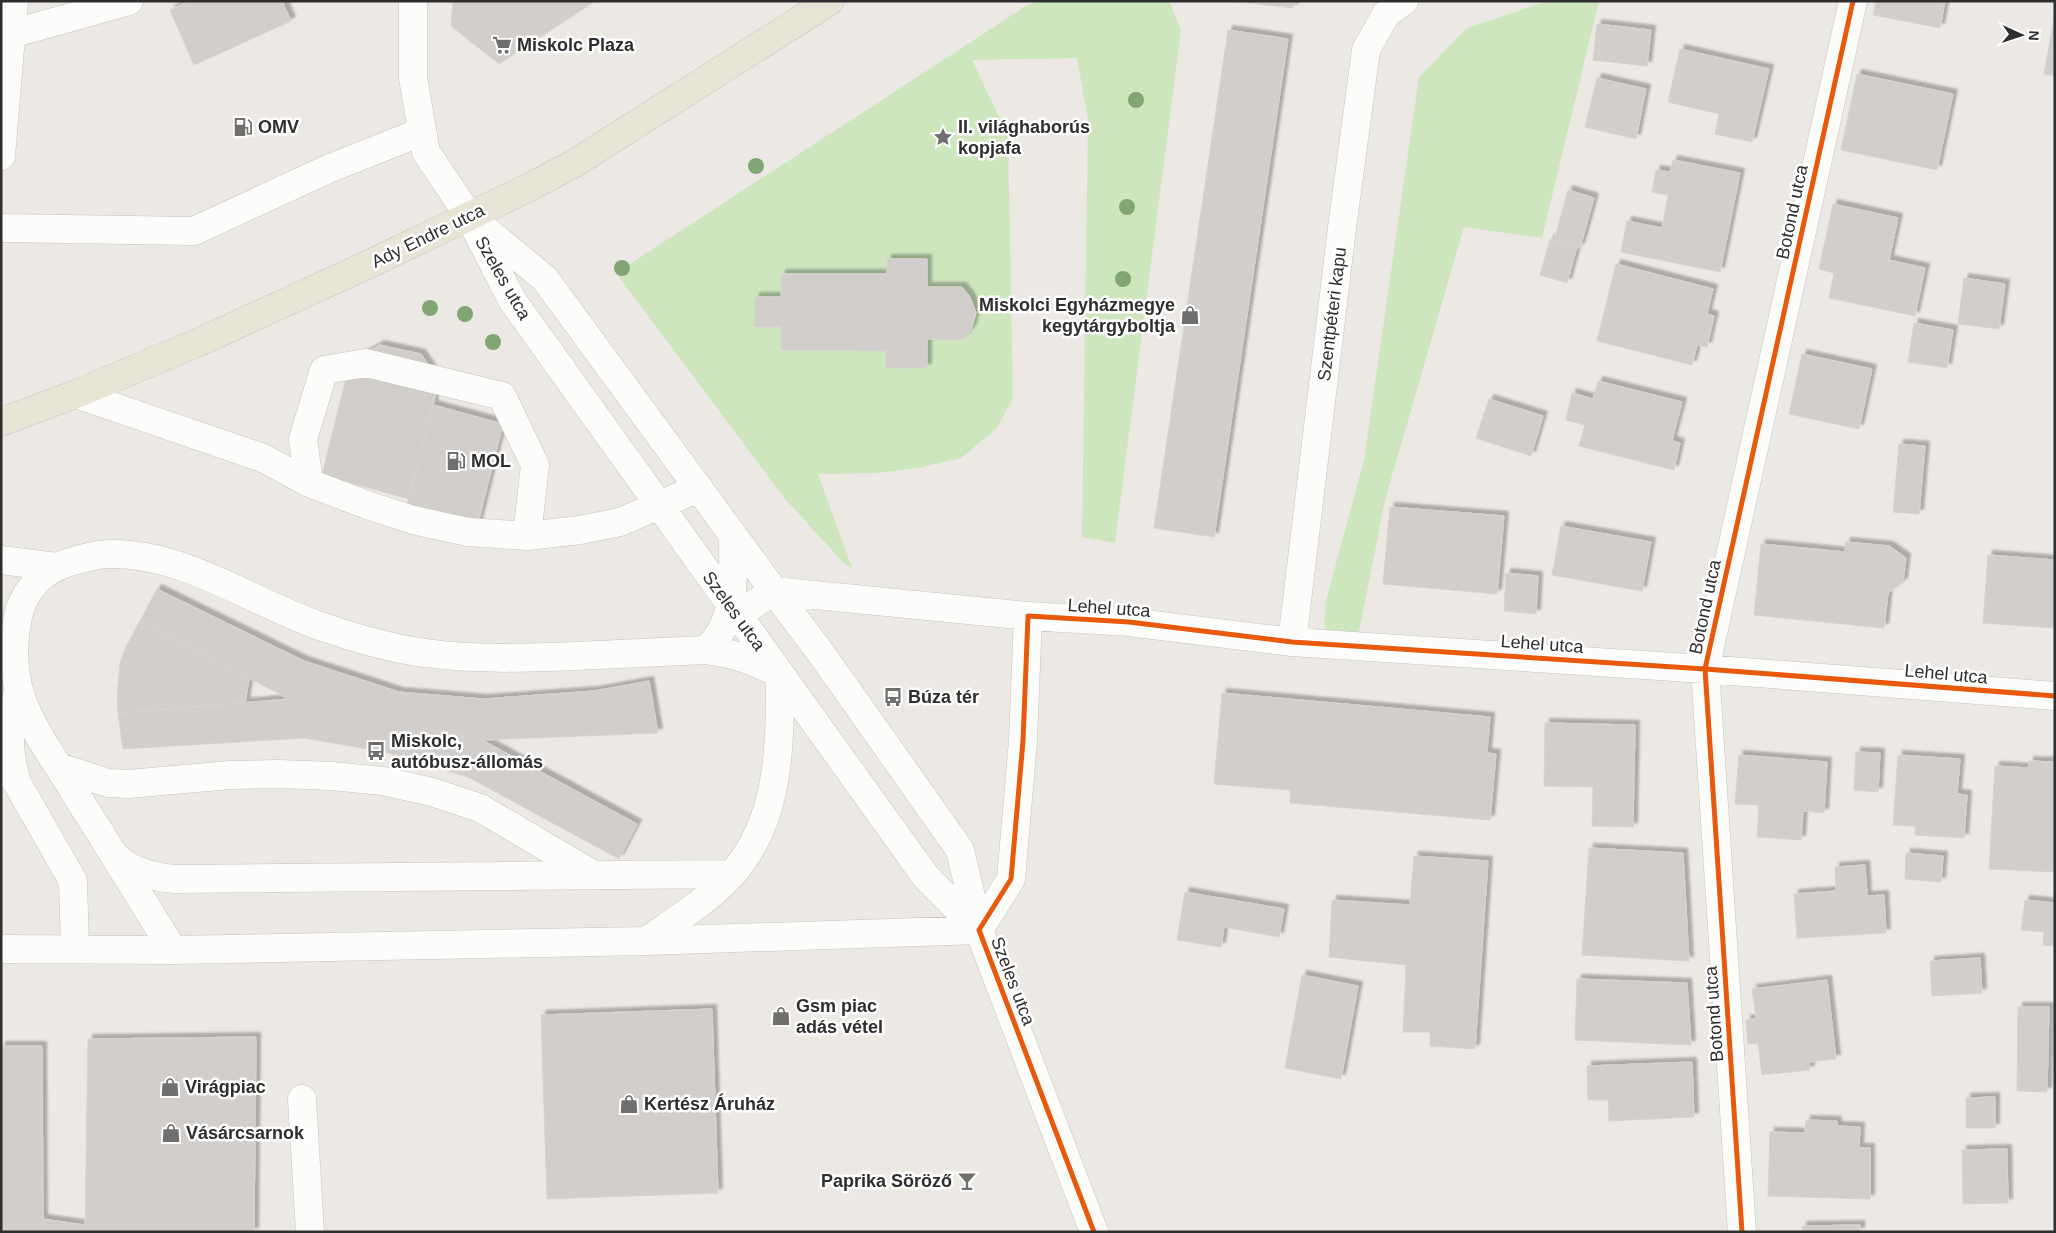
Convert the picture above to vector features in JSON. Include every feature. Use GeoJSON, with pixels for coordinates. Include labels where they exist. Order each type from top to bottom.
{"type":"FeatureCollection","features":[{"type":"Feature","properties":{"kind":"main road","name":"Ady Endre utca"},"geometry":{"type":"LineString","coordinates":[[1,422],[76,394],[206,339],[356,270],[575,163],[830,1]]}},
{"type":"Feature","properties":{"kind":"street"},"geometry":{"type":"LineString","coordinates":[[1,156],[6,34],[14,1]]}},
{"type":"Feature","properties":{"kind":"street"},"geometry":{"type":"LineString","coordinates":[[6,34],[129,1]]}},
{"type":"Feature","properties":{"kind":"street"},"geometry":{"type":"LineString","coordinates":[[413,1],[413,78],[426,152],[468,216]]}},
{"type":"Feature","properties":{"kind":"street","name":"Szentpéteri kapu"},"geometry":{"type":"LineString","coordinates":[[1292,642],[1342,228],[1366,50],[1386,14],[1404,1]]}},
{"type":"Feature","properties":{"kind":"street","name":"Botond utca"},"geometry":{"type":"LineString","coordinates":[[1742,1232],[1705,668],[1853,1]]}},
{"type":"Feature","properties":{"kind":"street"},"geometry":{"type":"LineString","coordinates":[[1,228],[194,231],[328,169],[421,132]]}},
{"type":"Feature","properties":{"kind":"street","name":"Szeles utca"},"geometry":{"type":"LineString","coordinates":[[468,216],[545,279],[823,656],[960,850],[979,930],[1094,1232]]}},
{"type":"Feature","properties":{"kind":"street","name":"Szeles utca"},"geometry":{"type":"LineString","coordinates":[[468,216],[512,300],[659,506],[926,877],[979,930]]}},
{"type":"Feature","properties":{"kind":"street"},"geometry":{"type":"LineString","coordinates":[[309,484],[303,439],[324,370],[366,363],[502,396],[535,465],[527,536]]}},
{"type":"Feature","properties":{"kind":"street"},"geometry":{"type":"LineString","coordinates":[[76,394],[263,458],[309,484],[413,520],[468,532],[527,536],[580,530],[620,522],[699,488]]}},
{"type":"Feature","properties":{"kind":"street"},"geometry":{"type":"LineString","coordinates":[[705,650],[714,643],[734,610],[733,535]]}},
{"type":"Feature","properties":{"kind":"street"},"geometry":{"type":"LineString","coordinates":[[17,783],[10,756],[9,720],[10,651],[17,616],[31,588],[44,574],[56,567],[88,556],[110,554],[162,560],[186,568],[317,625],[374,642],[425,653],[494,660],[705,650],[730,653],[780,674],[778,761],[768,812],[752,846],[732,874],[692,910],[646,941]]}},
{"type":"Feature","properties":{"kind":"street"},"geometry":{"type":"LineString","coordinates":[[1,560],[56,567]]}},
{"type":"Feature","properties":{"kind":"street"},"geometry":{"type":"LineString","coordinates":[[734,610],[774,591]]}},
{"type":"Feature","properties":{"kind":"street","name":"Lehel utca"},"geometry":{"type":"LineString","coordinates":[[774,591],[1028,616],[1129,622],[1292,642],[1705,668],[2055,696]]}},
{"type":"Feature","properties":{"kind":"street","name":"Szeles utca"},"geometry":{"type":"LineString","coordinates":[[979,930],[1011,878],[1023,741],[1028,616]]}},
{"type":"Feature","properties":{"kind":"street"},"geometry":{"type":"LineString","coordinates":[[9,720],[30,726],[59,768],[173,950]]}},
{"type":"Feature","properties":{"kind":"street"},"geometry":{"type":"LineString","coordinates":[[1,761],[17,783],[73,881],[76,948]]}},
{"type":"Feature","properties":{"kind":"street"},"geometry":{"type":"LineString","coordinates":[[59,768],[108,783],[128,784],[230,775],[278,774],[332,776],[383,782],[432,792],[480,808],[594,875]]}},
{"type":"Feature","properties":{"kind":"street"},"geometry":{"type":"LineString","coordinates":[[115,856],[137,871],[153,877],[174,880],[732,874]]}},
{"type":"Feature","properties":{"kind":"street"},"geometry":{"type":"LineString","coordinates":[[1,948],[173,950],[646,941],[979,930]]}},
{"type":"Feature","properties":{"kind":"street"},"geometry":{"type":"LineString","coordinates":[[302,1099],[310,1232]]}},
{"type":"Feature","properties":{"kind":"green space"},"geometry":{"type":"Polygon","coordinates":[[[1040,1],[1169,1],[1181,30],[1115,543],[1082,537],[1088,120],[1077,58],[972,60],[1008,136],[1013,398],[997,428],[961,458],[918,468],[877,473],[818,474],[852,568],[843,562],[785,499],[616,273],[1026,6],[1040,1]]]}},
{"type":"Feature","properties":{"kind":"green space"},"geometry":{"type":"Polygon","coordinates":[[[1548,1],[1599,1],[1542,238],[1464,227],[1385,500],[1356,647],[1333,641],[1324,625],[1326,601],[1364,460],[1419,77],[1467,28],[1548,1]]]}},
{"type":"Feature","properties":{"kind":"building"},"geometry":{"type":"Polygon","coordinates":[[[189,1],[282,1],[291,21],[194,65],[170,10],[189,1]]]}},
{"type":"Feature","properties":{"kind":"building","name":"Miskolc Plaza"},"geometry":{"type":"Polygon","coordinates":[[[453,1],[595,1],[499,64],[451,26],[453,1]]]}},
{"type":"Feature","properties":{"kind":"building"},"geometry":{"type":"Polygon","coordinates":[[[1231,1],[1295,1],[1293,8],[1231,1]]]}},
{"type":"Feature","properties":{"kind":"building"},"geometry":{"type":"Polygon","coordinates":[[[1876,1],[1945,1],[1940,28],[1873,15],[1876,1]]]}},
{"type":"Feature","properties":{"kind":"building"},"geometry":{"type":"Polygon","coordinates":[[[2055,13],[2055,76],[2044,74],[2055,13]]]}},
{"type":"Feature","properties":{"kind":"building"},"geometry":{"type":"Polygon","coordinates":[[[1597,24],[1651,30],[1647,66],[1593,60],[1597,24]]]}},
{"type":"Feature","properties":{"kind":"building"},"geometry":{"type":"Polygon","coordinates":[[[1228,30],[1288,39],[1214,537],[1154,528],[1228,30]]]}},
{"type":"Feature","properties":{"kind":"building"},"geometry":{"type":"Polygon","coordinates":[[[1680,49],[1769,69],[1752,142],[1715,134],[1719,114],[1668,102],[1680,49]]]}},
{"type":"Feature","properties":{"kind":"building"},"geometry":{"type":"Polygon","coordinates":[[[1857,74],[1953,94],[1937,170],[1841,150],[1857,74]]]}},
{"type":"Feature","properties":{"kind":"building"},"geometry":{"type":"Polygon","coordinates":[[[1597,78],[1646,89],[1636,139],[1585,127],[1597,78]]]}},
{"type":"Feature","properties":{"kind":"building"},"geometry":{"type":"Polygon","coordinates":[[[1673,160],[1740,173],[1720,272],[1621,252],[1627,221],[1662,228],[1668,195],[1652,192],[1656,170],[1670,172],[1673,160]]]}},
{"type":"Feature","properties":{"kind":"building"},"geometry":{"type":"Polygon","coordinates":[[[1568,190],[1594,198],[1580,248],[1554,241],[1568,190]]]}},
{"type":"Feature","properties":{"kind":"building"},"geometry":{"type":"Polygon","coordinates":[[[1833,204],[1898,218],[1889,260],[1925,268],[1915,316],[1829,298],[1834,273],[1819,269],[1833,204]]]}},
{"type":"Feature","properties":{"kind":"building"},"geometry":{"type":"Polygon","coordinates":[[[1550,239],[1577,247],[1567,283],[1540,275],[1550,239]]]}},
{"type":"Feature","properties":{"kind":"building"},"geometry":{"type":"Polygon","coordinates":[[[887,259],[927,259],[927,287],[962,287],[970,297],[976,313],[971,330],[961,340],[927,339],[927,368],[886,368],[886,351],[781,350],[781,327],[754,327],[755,297],[781,297],[781,274],[887,274],[887,259]]]}},
{"type":"Feature","properties":{"kind":"building"},"geometry":{"type":"Polygon","coordinates":[[[1616,264],[1713,289],[1707,314],[1714,316],[1707,347],[1697,345],[1692,365],[1597,341],[1616,264]]]}},
{"type":"Feature","properties":{"kind":"building"},"geometry":{"type":"Polygon","coordinates":[[[1964,278],[2005,284],[1999,329],[1958,324],[1964,278]]]}},
{"type":"Feature","properties":{"kind":"building"},"geometry":{"type":"Polygon","coordinates":[[[1914,323],[1953,330],[1947,368],[1908,362],[1914,323]]]}},
{"type":"Feature","properties":{"kind":"building"},"geometry":{"type":"Polygon","coordinates":[[[380,345],[421,354],[439,381],[409,499],[322,475],[350,362],[380,345]]]}},
{"type":"Feature","properties":{"kind":"building"},"geometry":{"type":"Polygon","coordinates":[[[1802,354],[1872,369],[1859,429],[1789,414],[1802,354]]]}},
{"type":"Feature","properties":{"kind":"building"},"geometry":{"type":"Polygon","coordinates":[[[1598,381],[1682,402],[1672,441],[1680,443],[1674,470],[1579,446],[1585,425],[1566,420],[1572,393],[1593,399],[1598,381]]]}},
{"type":"Feature","properties":{"kind":"building"},"geometry":{"type":"Polygon","coordinates":[[[1489,399],[1543,416],[1531,456],[1476,438],[1489,399]]]}},
{"type":"Feature","properties":{"kind":"building","name":"MOL"},"geometry":{"type":"Polygon","coordinates":[[[433,405],[503,424],[477,527],[406,509],[433,405]]]}},
{"type":"Feature","properties":{"kind":"building"},"geometry":{"type":"Polygon","coordinates":[[[1899,444],[1925,446],[1919,514],[1893,512],[1899,444]]]}},
{"type":"Feature","properties":{"kind":"building"},"geometry":{"type":"Polygon","coordinates":[[[1390,507],[1504,516],[1497,594],[1383,584],[1390,507]]]}},
{"type":"Feature","properties":{"kind":"building"},"geometry":{"type":"Polygon","coordinates":[[[1561,526],[1651,542],[1642,591],[1552,575],[1561,526]]]}},
{"type":"Feature","properties":{"kind":"building"},"geometry":{"type":"Polygon","coordinates":[[[1846,542],[1889,546],[1906,558],[1903,582],[1888,593],[1884,628],[1754,615],[1761,544],[1845,552],[1846,542]]]}},
{"type":"Feature","properties":{"kind":"building"},"geometry":{"type":"Polygon","coordinates":[[[1988,555],[2055,560],[2055,628],[1983,623],[1988,555]]]}},
{"type":"Feature","properties":{"kind":"building"},"geometry":{"type":"Polygon","coordinates":[[[1506,573],[1538,576],[1536,614],[1504,611],[1506,573]]]}},
{"type":"Feature","properties":{"kind":"building"},"geometry":{"type":"Polygon","coordinates":[[[157,589],[304,661],[399,692],[483,699],[594,691],[649,681],[658,733],[482,740],[289,699],[140,621],[157,589]]]}},
{"type":"Feature","properties":{"kind":"building"},"geometry":{"type":"Polygon","coordinates":[[[140,621],[249,679],[245,703],[118,713],[117,697],[120,663],[125,649],[140,621]]]}},
{"type":"Feature","properties":{"kind":"building"},"geometry":{"type":"Polygon","coordinates":[[[1222,693],[1490,717],[1487,753],[1496,754],[1490,820],[1290,803],[1290,790],[1214,784],[1222,693]]]}},
{"type":"Feature","properties":{"kind":"building"},"geometry":{"type":"Polygon","coordinates":[[[289,699],[482,740],[637,824],[619,859],[468,777],[385,752],[304,738],[123,749],[118,713],[289,699]]]}},
{"type":"Feature","properties":{"kind":"building"},"geometry":{"type":"Polygon","coordinates":[[[1545,723],[1635,725],[1633,827],[1592,826],[1593,787],[1544,786],[1545,723]]]}},
{"type":"Feature","properties":{"kind":"building"},"geometry":{"type":"Polygon","coordinates":[[[1856,752],[1880,753],[1878,792],[1854,790],[1856,752]]]}},
{"type":"Feature","properties":{"kind":"building"},"geometry":{"type":"Polygon","coordinates":[[[1739,755],[1827,762],[1824,813],[1803,811],[1801,840],[1757,837],[1759,805],[1735,804],[1739,755]]]}},
{"type":"Feature","properties":{"kind":"building"},"geometry":{"type":"Polygon","coordinates":[[[1898,755],[1960,759],[1957,794],[1967,795],[1964,838],[1915,835],[1915,826],[1893,825],[1898,755]]]}},
{"type":"Feature","properties":{"kind":"building"},"geometry":{"type":"Polygon","coordinates":[[[2029,761],[2055,762],[2055,872],[1989,869],[1995,766],[2029,768],[2029,761]]]}},
{"type":"Feature","properties":{"kind":"building"},"geometry":{"type":"Polygon","coordinates":[[[1589,848],[1683,853],[1689,961],[1582,955],[1589,848]]]}},
{"type":"Feature","properties":{"kind":"building"},"geometry":{"type":"Polygon","coordinates":[[[1906,853],[1943,856],[1941,882],[1905,879],[1906,853]]]}},
{"type":"Feature","properties":{"kind":"building"},"geometry":{"type":"Polygon","coordinates":[[[1414,856],[1488,861],[1475,1049],[1430,1046],[1430,1032],[1403,1032],[1406,965],[1329,957],[1332,900],[1410,905],[1414,856]]]}},
{"type":"Feature","properties":{"kind":"building"},"geometry":{"type":"Polygon","coordinates":[[[1865,865],[1867,896],[1884,895],[1886,933],[1797,938],[1794,894],[1836,891],[1835,867],[1865,865]]]}},
{"type":"Feature","properties":{"kind":"building"},"geometry":{"type":"Polygon","coordinates":[[[1185,892],[1284,909],[1279,937],[1224,927],[1221,947],[1177,940],[1185,892]]]}},
{"type":"Feature","properties":{"kind":"building"},"geometry":{"type":"Polygon","coordinates":[[[2025,900],[2055,903],[2055,946],[2043,945],[2044,932],[2021,930],[2025,900]]]}},
{"type":"Feature","properties":{"kind":"building"},"geometry":{"type":"Polygon","coordinates":[[[1980,958],[1982,993],[1932,996],[1930,961],[1980,958]]]}},
{"type":"Feature","properties":{"kind":"building"},"geometry":{"type":"Polygon","coordinates":[[[1302,975],[1358,986],[1341,1079],[1285,1068],[1302,975]]]}},
{"type":"Feature","properties":{"kind":"building"},"geometry":{"type":"Polygon","coordinates":[[[1577,979],[1687,983],[1691,1045],[1575,1040],[1577,979]]]}},
{"type":"Feature","properties":{"kind":"building"},"geometry":{"type":"Polygon","coordinates":[[[1827,980],[1836,1059],[1809,1062],[1810,1070],[1762,1075],[1758,1043],[1748,1044],[1746,1020],[1756,1019],[1752,989],[1827,980]]]}},
{"type":"Feature","properties":{"kind":"building"},"geometry":{"type":"Polygon","coordinates":[[[2018,1007],[2049,1007],[2047,1092],[2017,1091],[2018,1007]]]}},
{"type":"Feature","properties":{"kind":"building","name":"Kertész Áruház"},"geometry":{"type":"Polygon","coordinates":[[[712,1009],[718,1193],[547,1199],[541,1015],[712,1009]]]}},
{"type":"Feature","properties":{"kind":"building","name":"Vásárcsarnok"},"geometry":{"type":"Polygon","coordinates":[[[256,1037],[254,1232],[1,1232],[1,1046],[42,1046],[43,1219],[85,1225],[88,1039],[256,1037]]]}},
{"type":"Feature","properties":{"kind":"building"},"geometry":{"type":"Polygon","coordinates":[[[1692,1062],[1694,1117],[1609,1121],[1608,1100],[1588,1100],[1587,1066],[1692,1062]]]}},
{"type":"Feature","properties":{"kind":"building"},"geometry":{"type":"Polygon","coordinates":[[[1995,1097],[1995,1128],[1966,1128],[1966,1098],[1995,1097]]]}},
{"type":"Feature","properties":{"kind":"building"},"geometry":{"type":"Polygon","coordinates":[[[1806,1120],[1837,1121],[1837,1126],[1860,1127],[1859,1148],[1870,1148],[1870,1199],[1768,1196],[1770,1132],[1805,1133],[1806,1120]]]}},
{"type":"Feature","properties":{"kind":"building"},"geometry":{"type":"Polygon","coordinates":[[[2007,1149],[2008,1203],[1963,1204],[1962,1150],[2007,1149]]]}},
{"type":"Feature","properties":{"kind":"building"},"geometry":{"type":"Polygon","coordinates":[[[1860,1225],[1860,1232],[1802,1232],[1802,1226],[1860,1225]]]}},
{"type":"Feature","properties":{"kind":"cycle path"},"geometry":{"type":"LineString","coordinates":[[1742,1232],[1705,669],[1853,1]]}},
{"type":"Feature","properties":{"kind":"cycle path"},"geometry":{"type":"LineString","coordinates":[[1094,1232],[979,930],[1011,879],[1023,741],[1028,616],[1129,622],[1292,642],[1705,669],[2055,696]]}},
{"type":"Feature","properties":{"kind":"place","name":"Miskolc Plaza"},"geometry":{"type":"Point","coordinates":[502,45]}},
{"type":"Feature","properties":{"kind":"place","name":"OMV"},"geometry":{"type":"Point","coordinates":[243,127]}},
{"type":"Feature","properties":{"kind":"place","name":"II. világhaborús kopjafa"},"geometry":{"type":"Point","coordinates":[943,137]}},
{"type":"Feature","properties":{"kind":"place","name":"Miskolci Egyházmegye kegytárgyboltja"},"geometry":{"type":"Point","coordinates":[1190,315]}},
{"type":"Feature","properties":{"kind":"place","name":"MOL"},"geometry":{"type":"Point","coordinates":[456,461]}},
{"type":"Feature","properties":{"kind":"place","name":"Búza tér"},"geometry":{"type":"Point","coordinates":[893,697]}},
{"type":"Feature","properties":{"kind":"place","name":"Miskolc, autóbusz-állomás"},"geometry":{"type":"Point","coordinates":[376,751]}},
{"type":"Feature","properties":{"kind":"place","name":"Gsm piac adás vétel"},"geometry":{"type":"Point","coordinates":[781,1016]}},
{"type":"Feature","properties":{"kind":"place","name":"Virágpiac"},"geometry":{"type":"Point","coordinates":[170,1087]}},
{"type":"Feature","properties":{"kind":"place","name":"Kertész Áruház"},"geometry":{"type":"Point","coordinates":[629,1104]}},
{"type":"Feature","properties":{"kind":"place","name":"Vásárcsarnok"},"geometry":{"type":"Point","coordinates":[171,1133]}},
{"type":"Feature","properties":{"kind":"place","name":"Paprika Söröző"},"geometry":{"type":"Point","coordinates":[967,1181]}}]}
